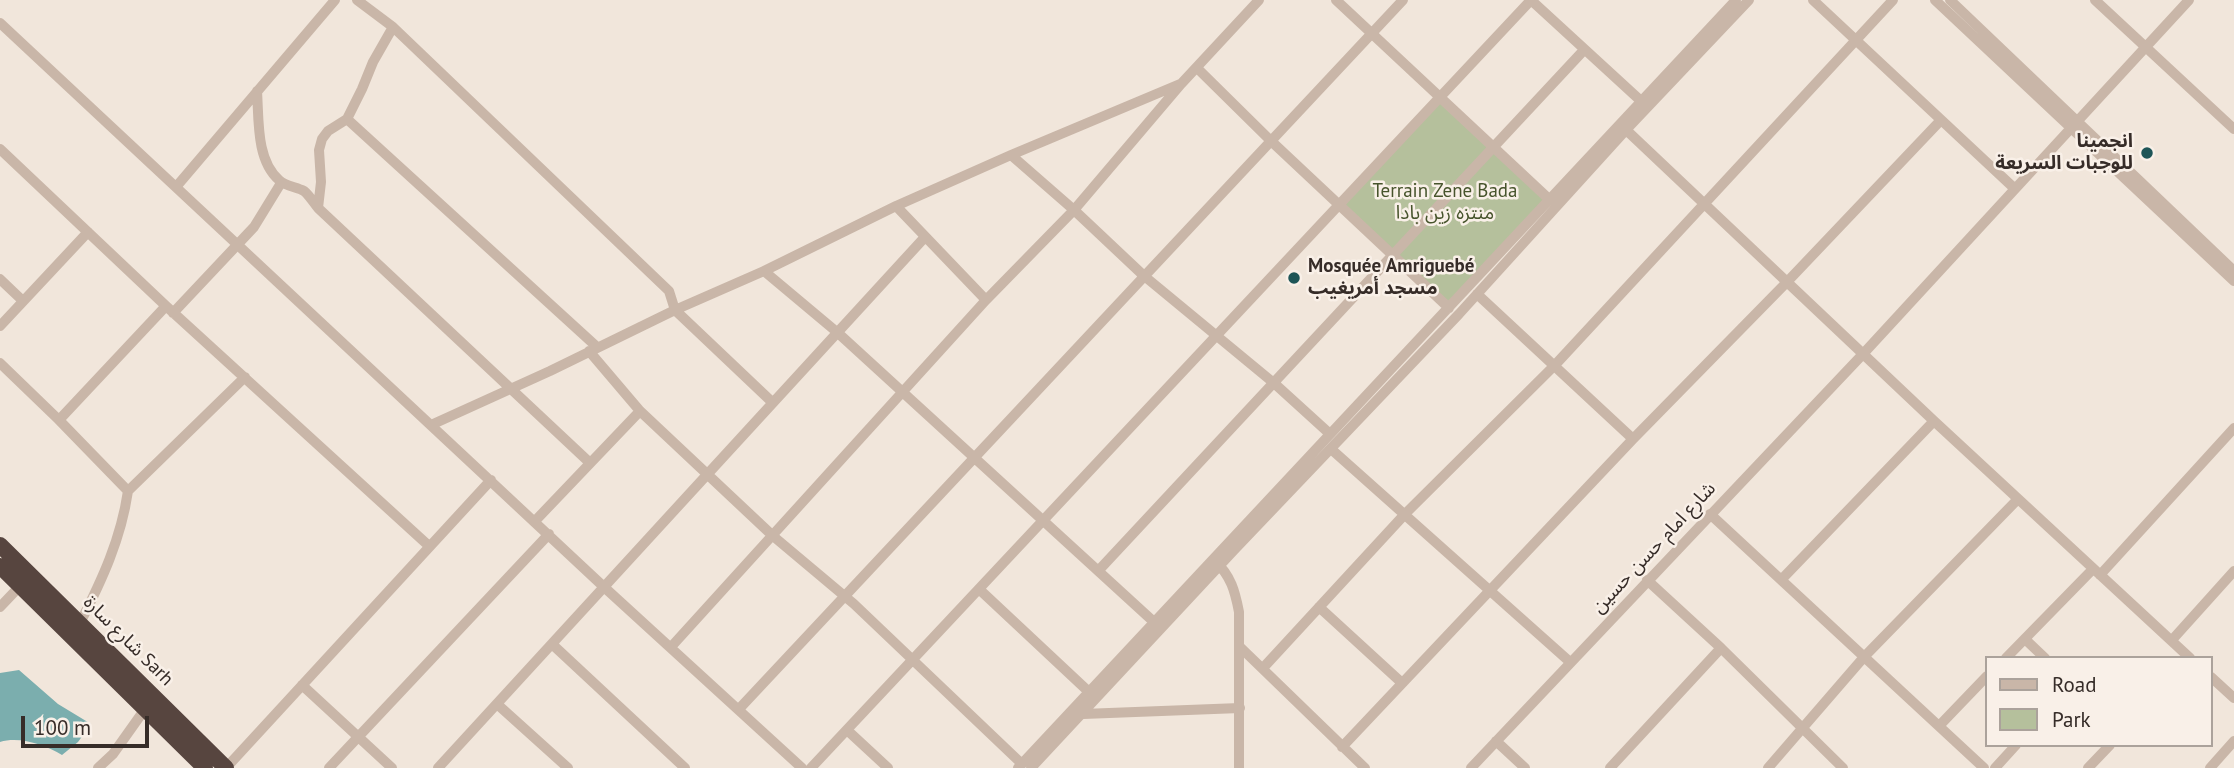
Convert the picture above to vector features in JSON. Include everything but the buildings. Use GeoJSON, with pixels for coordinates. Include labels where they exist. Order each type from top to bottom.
{"type":"FeatureCollection","features":[{"type":"Feature","properties":{"kind":"highway","name":"شارع سارة Sarh"},"geometry":{"type":"LineString","coordinates":[[0,545],[226,768]]}},
{"type":"Feature","properties":{"kind":"highway","name":"شارع سارة Sarh"},"geometry":{"type":"LineString","coordinates":[[0,566],[205,768]]}},
{"type":"Feature","properties":{"kind":"street"},"geometry":{"type":"LineString","coordinates":[[176,187],[335,0]]}},
{"type":"Feature","properties":{"kind":"street"},"geometry":{"type":"LineString","coordinates":[[357,0],[393,27],[669,291],[675,310],[772,402]]}},
{"type":"Feature","properties":{"kind":"street"},"geometry":{"type":"LineString","coordinates":[[671,647],[986,300],[1074,209],[1181,84],[1259,0]]}},
{"type":"Feature","properties":{"kind":"street"},"geometry":{"type":"LineString","coordinates":[[1336,0],[1550,200]]}},
{"type":"Feature","properties":{"kind":"street"},"geometry":{"type":"LineString","coordinates":[[739,709],[1403,0]]}},
{"type":"Feature","properties":{"kind":"street"},"geometry":{"type":"LineString","coordinates":[[811,768],[1531,0],[1641,101]]}},
{"type":"Feature","properties":{"kind":"street"},"geometry":{"type":"LineString","coordinates":[[1024,767],[1154,622],[1331,449],[1477,294],[1623,127],[1641,101],[1736,0]]}},
{"type":"Feature","properties":{"kind":"street"},"geometry":{"type":"LineString","coordinates":[[1024,767],[1083,714],[1330,434],[1550,200],[1749,0]]}},
{"type":"Feature","properties":{"kind":"street"},"geometry":{"type":"LineString","coordinates":[[1813,0],[2014,188]]}},
{"type":"Feature","properties":{"kind":"street"},"geometry":{"type":"LineString","coordinates":[[1263,668],[1405,513],[1555,365],[1894,0]]}},
{"type":"Feature","properties":{"kind":"street"},"geometry":{"type":"LineString","coordinates":[[1935,0],[2234,271]]}},
{"type":"Feature","properties":{"kind":"street"},"geometry":{"type":"LineString","coordinates":[[1950,0],[2073,125],[2234,281]]}},
{"type":"Feature","properties":{"kind":"street"},"geometry":{"type":"LineString","coordinates":[[2095,0],[2234,129]]}},
{"type":"Feature","properties":{"kind":"street","name":"شارع امام حسن حسين"},"geometry":{"type":"LineString","coordinates":[[1471,768],[1863,354],[2189,0]]}},
{"type":"Feature","properties":{"kind":"street"},"geometry":{"type":"LineString","coordinates":[[0,23],[604,587],[802,768]]}},
{"type":"Feature","properties":{"kind":"street"},"geometry":{"type":"LineString","coordinates":[[318,208],[321,182],[319,150],[322,139],[328,131],[347,118],[393,27]]}},
{"type":"Feature","properties":{"kind":"street"},"geometry":{"type":"LineString","coordinates":[[1099,570],[1584,50]]}},
{"type":"Feature","properties":{"kind":"street"},"geometry":{"type":"LineString","coordinates":[[1197,68],[1449,308]]}},
{"type":"Feature","properties":{"kind":"street"},"geometry":{"type":"LineString","coordinates":[[431,425],[764,271],[896,206],[1181,84]]}},
{"type":"Feature","properties":{"kind":"street"},"geometry":{"type":"LineString","coordinates":[[257,91],[265,159],[272,173],[281,183],[305,192],[318,208],[589,462]]}},
{"type":"Feature","properties":{"kind":"street"},"geometry":{"type":"LineString","coordinates":[[347,118],[593,349],[640,411],[773,536],[846,596],[1024,767]]}},
{"type":"Feature","properties":{"kind":"street"},"geometry":{"type":"LineString","coordinates":[[1342,747],[1633,439],[1941,120]]}},
{"type":"Feature","properties":{"kind":"street"},"geometry":{"type":"LineString","coordinates":[[1623,127],[2188,656]]}},
{"type":"Feature","properties":{"kind":"street"},"geometry":{"type":"LineString","coordinates":[[0,149],[170,310],[429,546]]}},
{"type":"Feature","properties":{"kind":"street"},"geometry":{"type":"LineString","coordinates":[[1010,155],[1074,209],[1143,275],[1275,384],[1330,434]]}},
{"type":"Feature","properties":{"kind":"street"},"geometry":{"type":"LineString","coordinates":[[59,420],[237,245],[267,210],[281,183]]}},
{"type":"Feature","properties":{"kind":"street"},"geometry":{"type":"LineString","coordinates":[[896,206],[986,300]]}},
{"type":"Feature","properties":{"kind":"street"},"geometry":{"type":"LineString","coordinates":[[0,326],[88,232]]}},
{"type":"Feature","properties":{"kind":"street"},"geometry":{"type":"LineString","coordinates":[[438,768],[925,237]]}},
{"type":"Feature","properties":{"kind":"street"},"geometry":{"type":"LineString","coordinates":[[764,271],[838,333],[1154,622]]}},
{"type":"Feature","properties":{"kind":"street"},"geometry":{"type":"LineString","coordinates":[[0,279],[23,301]]}},
{"type":"Feature","properties":{"kind":"street"},"geometry":{"type":"LineString","coordinates":[[1477,294],[1633,439]]}},
{"type":"Feature","properties":{"kind":"street"},"geometry":{"type":"LineString","coordinates":[[0,363],[128,491]]}},
{"type":"Feature","properties":{"kind":"street"},"geometry":{"type":"LineString","coordinates":[[80,623],[107,571],[128,491],[245,377]]}},
{"type":"Feature","properties":{"kind":"street"},"geometry":{"type":"LineString","coordinates":[[534,521],[640,411]]}},
{"type":"Feature","properties":{"kind":"street"},"geometry":{"type":"LineString","coordinates":[[1781,580],[1934,421]]}},
{"type":"Feature","properties":{"kind":"street"},"geometry":{"type":"LineString","coordinates":[[2008,656],[2096,572],[2234,428]]}},
{"type":"Feature","properties":{"kind":"street"},"geometry":{"type":"LineString","coordinates":[[1331,449],[1570,662]]}},
{"type":"Feature","properties":{"kind":"street"},"geometry":{"type":"LineString","coordinates":[[226,768],[491,480]]}},
{"type":"Feature","properties":{"kind":"street"},"geometry":{"type":"LineString","coordinates":[[1768,768],[1864,657],[2018,499]]}},
{"type":"Feature","properties":{"kind":"street"},"geometry":{"type":"LineString","coordinates":[[1710,514],[1984,768]]}},
{"type":"Feature","properties":{"kind":"street"},"geometry":{"type":"LineString","coordinates":[[329,768],[549,534]]}},
{"type":"Feature","properties":{"kind":"street"},"geometry":{"type":"LineString","coordinates":[[1216,562],[1229,576],[1239,612],[1239,768]]}},
{"type":"Feature","properties":{"kind":"street"},"geometry":{"type":"LineString","coordinates":[[2172,640],[2234,571]]}},
{"type":"Feature","properties":{"kind":"street"},"geometry":{"type":"LineString","coordinates":[[1647,580],[1721,648],[1843,768]]}},
{"type":"Feature","properties":{"kind":"street"},"geometry":{"type":"LineString","coordinates":[[0,607],[20,586]]}},
{"type":"Feature","properties":{"kind":"street"},"geometry":{"type":"LineString","coordinates":[[980,590],[1089,692]]}},
{"type":"Feature","properties":{"kind":"street"},"geometry":{"type":"LineString","coordinates":[[1319,607],[1402,683]]}},
{"type":"Feature","properties":{"kind":"street"},"geometry":{"type":"LineString","coordinates":[[2025,639],[2043,656]]}},
{"type":"Feature","properties":{"kind":"street"},"geometry":{"type":"LineString","coordinates":[[553,645],[685,768]]}},
{"type":"Feature","properties":{"kind":"street"},"geometry":{"type":"LineString","coordinates":[[1239,646],[1365,768]]}},
{"type":"Feature","properties":{"kind":"street"},"geometry":{"type":"LineString","coordinates":[[1611,768],[1721,648]]}},
{"type":"Feature","properties":{"kind":"street"},"geometry":{"type":"LineString","coordinates":[[1938,726],[1986,678]]}},
{"type":"Feature","properties":{"kind":"street"},"geometry":{"type":"LineString","coordinates":[[2213,679],[2234,698]]}},
{"type":"Feature","properties":{"kind":"street"},"geometry":{"type":"LineString","coordinates":[[302,685],[392,768]]}},
{"type":"Feature","properties":{"kind":"street"},"geometry":{"type":"LineString","coordinates":[[498,704],[568,768]]}},
{"type":"Feature","properties":{"kind":"street"},"geometry":{"type":"LineString","coordinates":[[1083,714],[1240,708]]}},
{"type":"Feature","properties":{"kind":"street"},"geometry":{"type":"LineString","coordinates":[[98,768],[113,754],[145,709]]}},
{"type":"Feature","properties":{"kind":"street"},"geometry":{"type":"LineString","coordinates":[[847,730],[888,768]]}},
{"type":"Feature","properties":{"kind":"street"},"geometry":{"type":"LineString","coordinates":[[1496,741],[1525,768]]}},
{"type":"Feature","properties":{"kind":"street"},"geometry":{"type":"LineString","coordinates":[[2210,768],[2234,741]]}},
{"type":"Feature","properties":{"kind":"street"},"geometry":{"type":"LineString","coordinates":[[1995,768],[2014,747]]}},
{"type":"Feature","properties":{"kind":"street"},"geometry":{"type":"LineString","coordinates":[[2088,768],[2108,747]]}},
{"type":"Feature","properties":{"kind":"green space","name":"Terrain Zene Bada منتزه زين بادا"},"geometry":{"type":"Polygon","coordinates":[[[1440,98],[1550,200],[1449,308],[1340,206],[1440,98]]]}},
{"type":"Feature","properties":{"kind":"water"},"geometry":{"type":"Polygon","coordinates":[[[19,670],[58,704],[91,724],[78,742],[62,755],[32,742],[0,742],[0,673],[19,670]]]}},
{"type":"Feature","properties":{"kind":"place","name":"انجمينا للوجبات السريعة"},"geometry":{"type":"Point","coordinates":[2147,153]}},
{"type":"Feature","properties":{"kind":"place","name":"Mosquée Amriguebé مسجد أمريغيب"},"geometry":{"type":"Point","coordinates":[1294,278]}}]}
